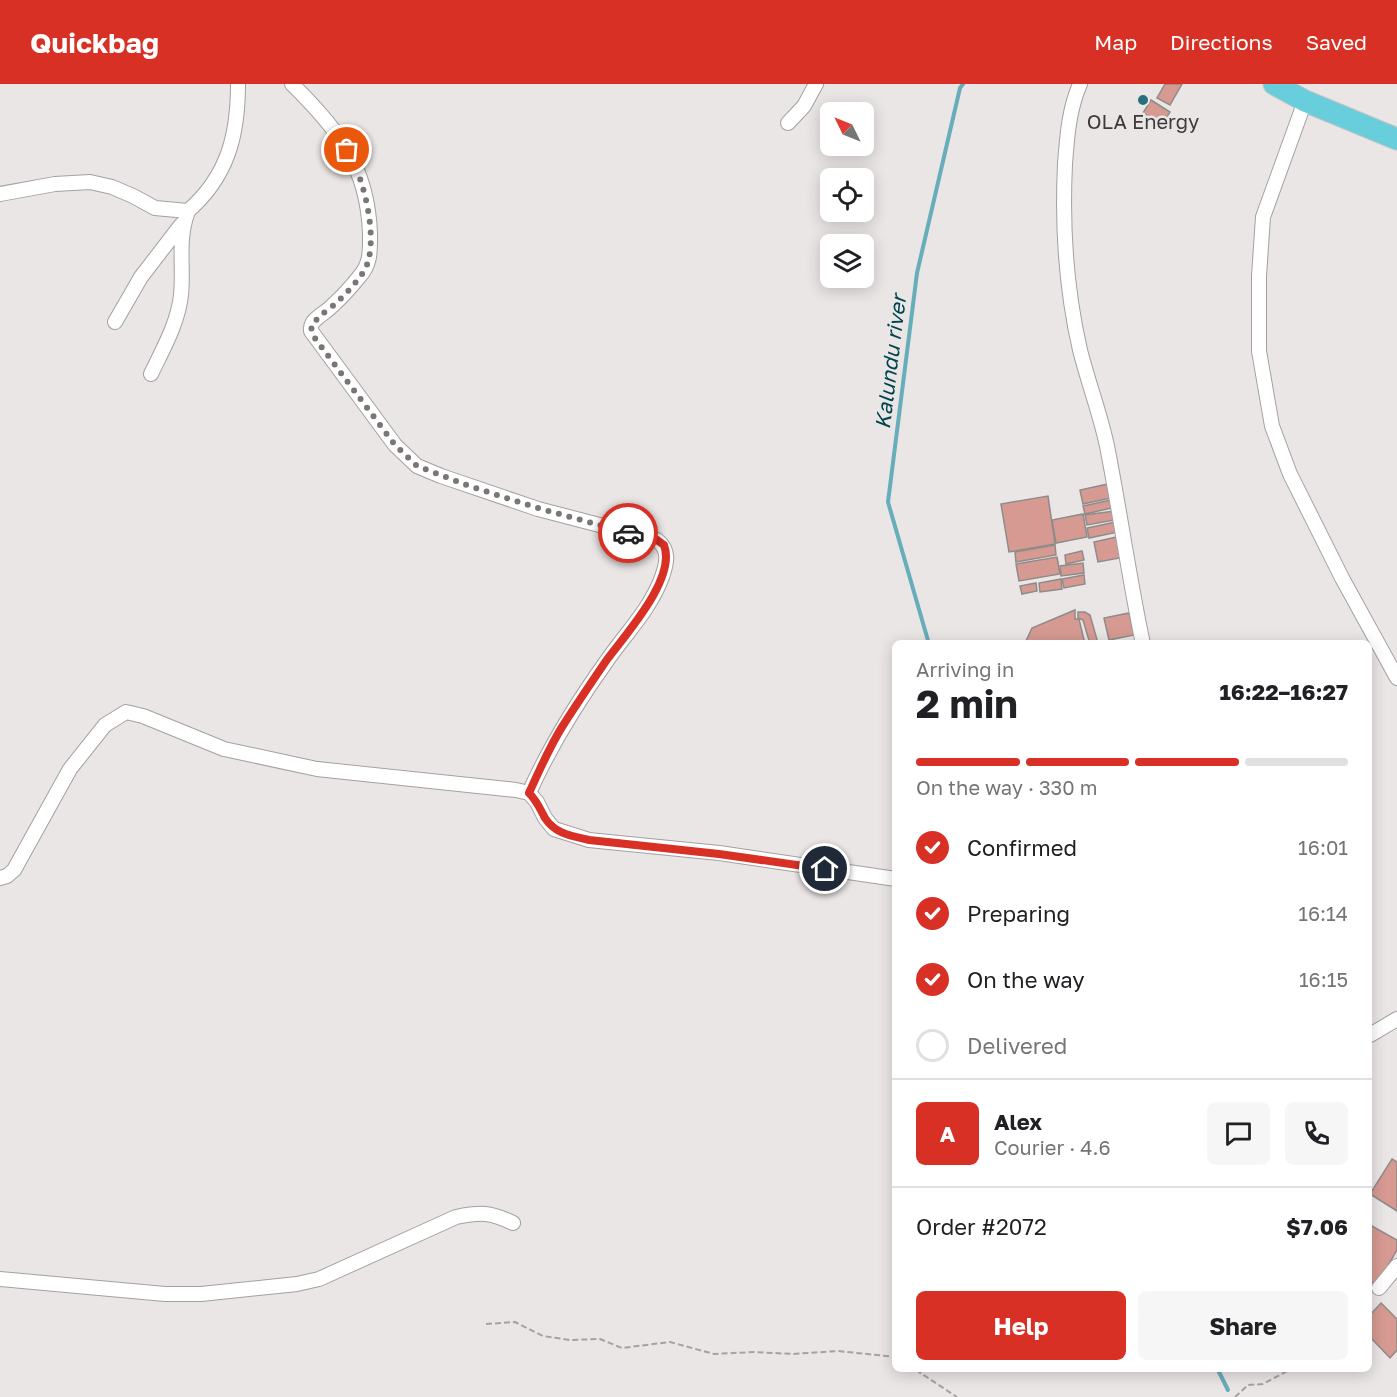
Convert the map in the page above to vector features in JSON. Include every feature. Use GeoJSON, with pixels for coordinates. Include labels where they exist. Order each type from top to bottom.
{"type":"FeatureCollection","features":[{"type":"Feature","properties":{"kind":"main road"},"geometry":{"type":"LineString","coordinates":[[1274,84],[1305,101],[1397,139]]}},
{"type":"Feature","properties":{"kind":"street"},"geometry":{"type":"LineString","coordinates":[[115,322],[141,277],[214,182],[232,147],[238,113],[238,84]]}},
{"type":"Feature","properties":{"kind":"street"},"geometry":{"type":"LineString","coordinates":[[292,84],[314,106],[355,162],[363,183],[369,213],[368,267],[334,304],[315,320],[311,331],[395,445],[408,459],[426,471],[549,512],[657,540],[664,545],[666,550],[662,576],[654,595],[634,626],[607,660],[561,730],[529,793]]}},
{"type":"Feature","properties":{"kind":"street"},"geometry":{"type":"LineString","coordinates":[[788,123],[804,106],[816,84]]}},
{"type":"Feature","properties":{"kind":"street"},"geometry":{"type":"LineString","coordinates":[[1080,84],[1074,96],[1066,139],[1063,200],[1066,263],[1080,349],[1103,425],[1142,640]]}},
{"type":"Feature","properties":{"kind":"street"},"geometry":{"type":"LineString","coordinates":[[1305,101],[1263,217],[1259,276],[1259,351],[1272,426],[1290,474],[1342,578],[1397,678]]}},
{"type":"Feature","properties":{"kind":"street"},"geometry":{"type":"LineString","coordinates":[[0,194],[55,184],[90,182],[123,191],[155,208],[186,217]]}},
{"type":"Feature","properties":{"kind":"street"},"geometry":{"type":"LineString","coordinates":[[151,374],[174,327],[181,296],[180,241],[186,217]]}},
{"type":"Feature","properties":{"kind":"street"},"geometry":{"type":"LineString","coordinates":[[0,878],[14,870],[70,770],[98,733],[111,719],[126,712],[143,716],[224,749],[296,765],[529,793],[554,829],[589,840],[719,854],[892,878]]}},
{"type":"Feature","properties":{"kind":"street"},"geometry":{"type":"LineString","coordinates":[[1372,1034],[1397,1019]]}},
{"type":"Feature","properties":{"kind":"street"},"geometry":{"type":"LineString","coordinates":[[0,1279],[165,1294],[201,1294],[297,1284],[319,1279],[456,1217],[478,1213],[495,1215],[513,1223]]}},
{"type":"Feature","properties":{"kind":"street"},"geometry":{"type":"LineString","coordinates":[[1380,1288],[1397,1266]]}},
{"type":"Feature","properties":{"kind":"path"},"geometry":{"type":"LineString","coordinates":[[486,1324],[515,1322],[543,1336],[570,1340],[600,1339],[622,1348],[670,1342],[714,1354],[754,1352],[793,1354],[838,1351],[892,1357]]}},
{"type":"Feature","properties":{"kind":"path"},"geometry":{"type":"LineString","coordinates":[[919,1372],[957,1397]]}},
{"type":"Feature","properties":{"kind":"path"},"geometry":{"type":"LineString","coordinates":[[1235,1397],[1248,1386],[1263,1384],[1285,1372]]}},
{"type":"Feature","properties":{"kind":"building"},"geometry":{"type":"Polygon","coordinates":[[[1165,84],[1182,84],[1170,105],[1157,98],[1165,84]]]}},
{"type":"Feature","properties":{"kind":"building"},"geometry":{"type":"Polygon","coordinates":[[[1151,100],[1170,112],[1162,125],[1143,113],[1151,100]]]}},
{"type":"Feature","properties":{"kind":"building"},"geometry":{"type":"Polygon","coordinates":[[[1108,484],[1111,498],[1083,504],[1080,490],[1108,484]]]}},
{"type":"Feature","properties":{"kind":"building"},"geometry":{"type":"Polygon","coordinates":[[[1048,496],[1055,544],[1009,552],[1001,504],[1048,496]]]}},
{"type":"Feature","properties":{"kind":"building"},"geometry":{"type":"Polygon","coordinates":[[[1111,500],[1112,508],[1085,514],[1083,506],[1111,500]]]}},
{"type":"Feature","properties":{"kind":"building"},"geometry":{"type":"Polygon","coordinates":[[[1114,511],[1115,520],[1087,525],[1085,515],[1114,511]]]}},
{"type":"Feature","properties":{"kind":"building"},"geometry":{"type":"Polygon","coordinates":[[[1083,514],[1087,537],[1056,543],[1052,520],[1083,514]]]}},
{"type":"Feature","properties":{"kind":"building"},"geometry":{"type":"Polygon","coordinates":[[[1116,522],[1118,532],[1089,538],[1087,528],[1116,522]]]}},
{"type":"Feature","properties":{"kind":"building"},"geometry":{"type":"Polygon","coordinates":[[[1121,536],[1125,557],[1098,562],[1094,542],[1121,536]]]}},
{"type":"Feature","properties":{"kind":"building"},"geometry":{"type":"Polygon","coordinates":[[[1055,545],[1056,555],[1016,562],[1015,552],[1055,545]]]}},
{"type":"Feature","properties":{"kind":"building"},"geometry":{"type":"Polygon","coordinates":[[[1082,551],[1084,560],[1066,564],[1065,555],[1082,551]]]}},
{"type":"Feature","properties":{"kind":"building"},"geometry":{"type":"Polygon","coordinates":[[[1057,557],[1060,574],[1019,581],[1016,564],[1057,557]]]}},
{"type":"Feature","properties":{"kind":"building"},"geometry":{"type":"Polygon","coordinates":[[[1083,563],[1084,573],[1061,576],[1060,566],[1083,563]]]}},
{"type":"Feature","properties":{"kind":"building"},"geometry":{"type":"Polygon","coordinates":[[[1084,575],[1085,584],[1064,588],[1062,579],[1084,575]]]}},
{"type":"Feature","properties":{"kind":"building"},"geometry":{"type":"Polygon","coordinates":[[[1061,579],[1062,589],[1040,592],[1039,583],[1061,579]]]}},
{"type":"Feature","properties":{"kind":"building"},"geometry":{"type":"Polygon","coordinates":[[[1036,583],[1037,591],[1022,594],[1020,586],[1036,583]]]}},
{"type":"Feature","properties":{"kind":"building"},"geometry":{"type":"Polygon","coordinates":[[[1075,610],[1075,619],[1079,619],[1084,640],[1026,640],[1032,628],[1075,610]]]}},
{"type":"Feature","properties":{"kind":"building"},"geometry":{"type":"Polygon","coordinates":[[[1078,612],[1090,615],[1097,640],[1089,640],[1083,620],[1078,618],[1078,612]]]}},
{"type":"Feature","properties":{"kind":"building"},"geometry":{"type":"Polygon","coordinates":[[[1129,613],[1134,635],[1109,640],[1104,618],[1129,613]]]}},
{"type":"Feature","properties":{"kind":"building"},"geometry":{"type":"Polygon","coordinates":[[[1392,1159],[1397,1162],[1397,1211],[1372,1195],[1372,1191],[1392,1159]]]}},
{"type":"Feature","properties":{"kind":"building"},"geometry":{"type":"Polygon","coordinates":[[[1372,1226],[1397,1240],[1397,1250],[1377,1285],[1372,1282],[1372,1226]]]}},
{"type":"Feature","properties":{"kind":"building"},"geometry":{"type":"Polygon","coordinates":[[[1381,1303],[1397,1319],[1397,1350],[1390,1358],[1372,1339],[1372,1313],[1381,1303]]]}},
{"type":"Feature","properties":{"kind":"waterway","name":"Kalundu river"},"geometry":{"type":"LineString","coordinates":[[928,640],[888,502],[917,273],[960,88],[963,84]]}},
{"type":"Feature","properties":{"kind":"waterway","name":"Kalundu river"},"geometry":{"type":"LineString","coordinates":[[1219,1372],[1228,1390]]}},
{"type":"Feature","properties":{"kind":"way so far"},"geometry":{"type":"LineString","coordinates":[[347,150],[355,162],[363,183],[369,213],[368,267],[334,304],[315,320],[311,327],[314,337],[395,445],[417,466],[469,486],[538,508],[628,533]]}},
{"type":"Feature","properties":{"kind":"place","name":"OLA Energy"},"geometry":{"type":"Point","coordinates":[1143,100]}},
{"type":"Feature","properties":{"kind":"route"},"geometry":{"type":"LineString","coordinates":[[628,533],[657,540],[664,545],[666,559],[662,576],[654,595],[634,626],[607,660],[561,730],[529,793],[554,829],[569,835],[589,840],[719,854],[825,869]]}}]}
